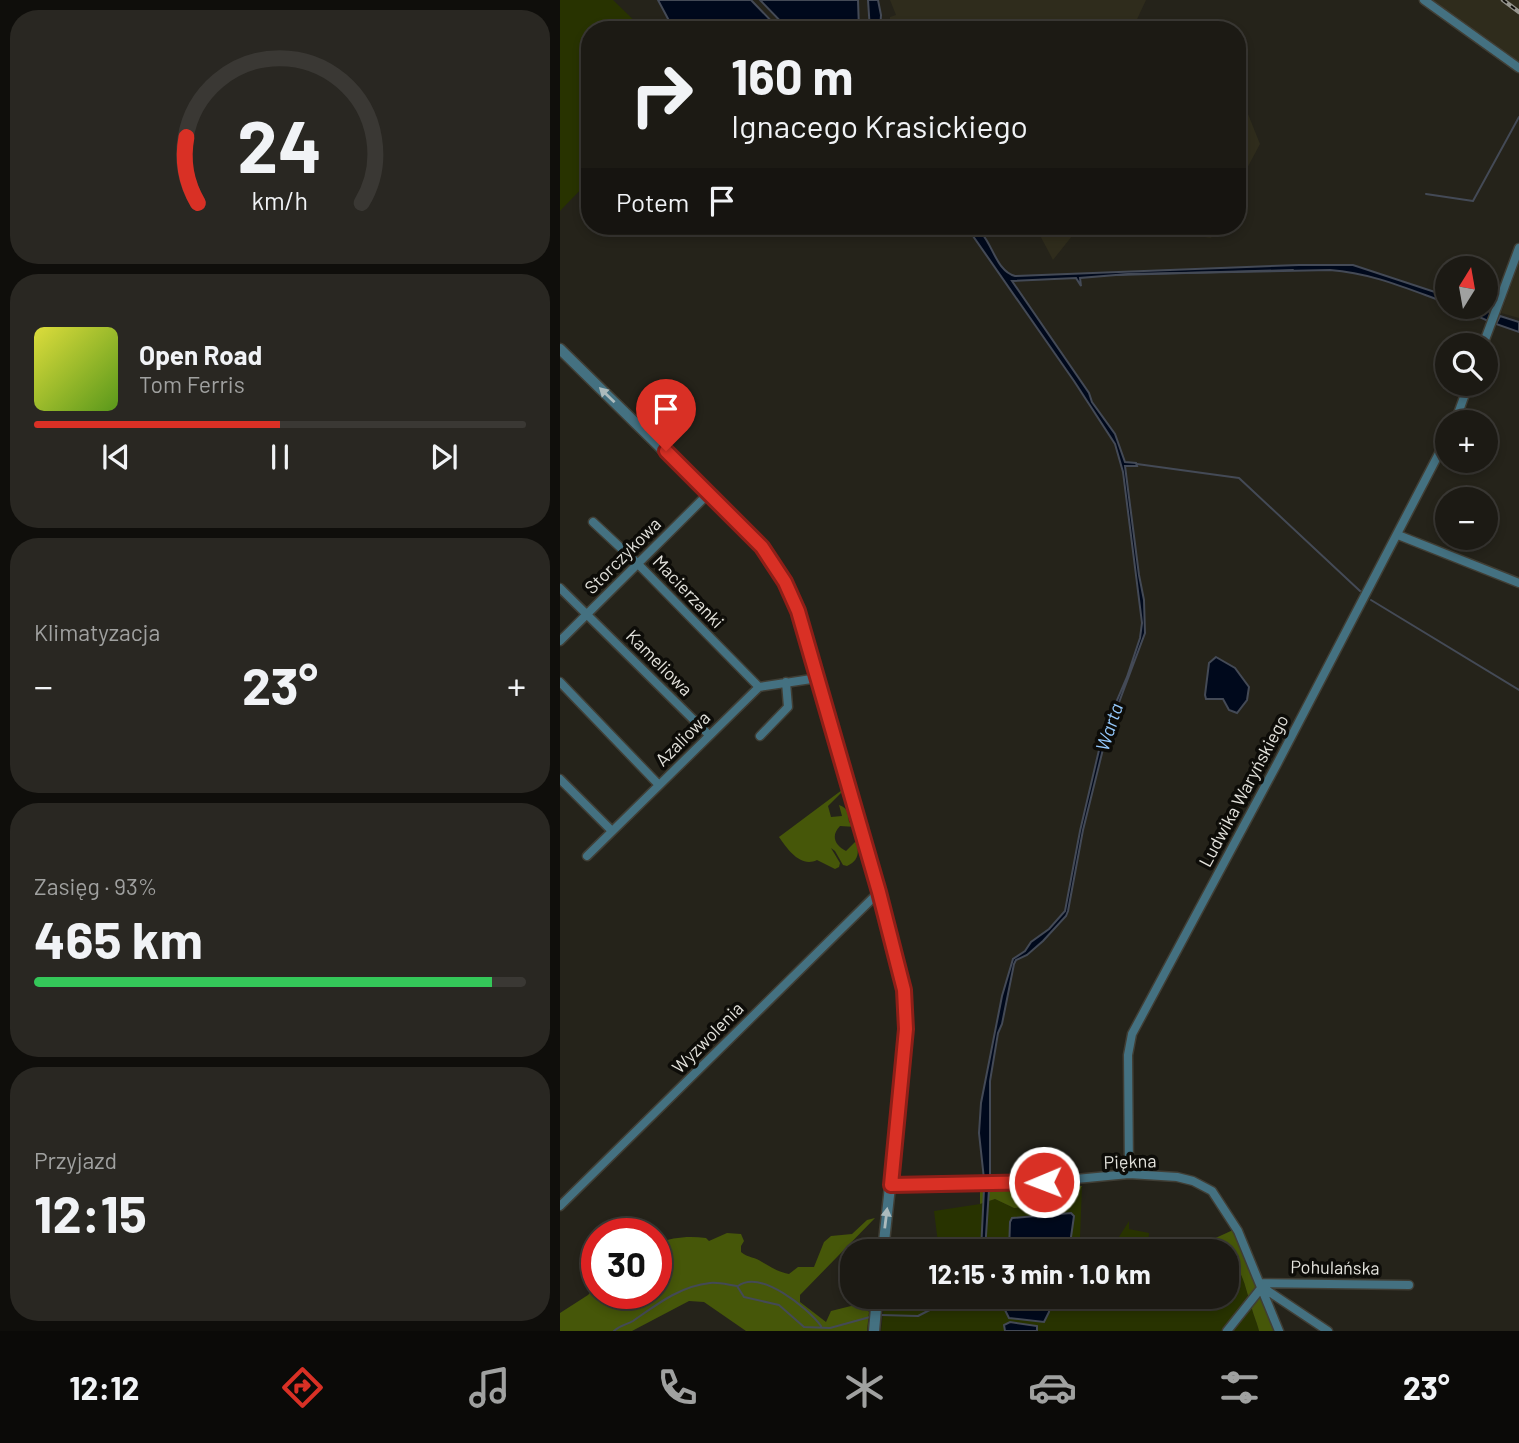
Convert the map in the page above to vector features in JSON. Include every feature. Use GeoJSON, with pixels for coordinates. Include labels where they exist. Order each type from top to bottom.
{"type":"FeatureCollection","features":[{"type":"Feature","properties":{"kind":"street"},"geometry":{"type":"LineString","coordinates":[[1424,0],[1519,68]]}},
{"type":"Feature","properties":{"kind":"street"},"geometry":{"type":"LineString","coordinates":[[1487,333],[1519,248]]}},
{"type":"Feature","properties":{"kind":"street"},"geometry":{"type":"LineString","coordinates":[[560,349],[762,547],[785,582],[798,611],[900,969],[906,1010],[884,1239]]}},
{"type":"Feature","properties":{"kind":"street","name":"Ludwika Waryńskiego"},"geometry":{"type":"LineString","coordinates":[[1129,1174],[1128,1055],[1132,1034],[1435,462]]}},
{"type":"Feature","properties":{"kind":"street","name":"Storczykowa"},"geometry":{"type":"LineString","coordinates":[[560,641],[709,493]]}},
{"type":"Feature","properties":{"kind":"street","name":"Macierzanki"},"geometry":{"type":"LineString","coordinates":[[593,522],[638,562],[759,687]]}},
{"type":"Feature","properties":{"kind":"street"},"geometry":{"type":"LineString","coordinates":[[1398,535],[1519,583]]}},
{"type":"Feature","properties":{"kind":"street","name":"Kameliowa"},"geometry":{"type":"LineString","coordinates":[[560,588],[709,735]]}},
{"type":"Feature","properties":{"kind":"street"},"geometry":{"type":"LineString","coordinates":[[759,687],[818,678]]}},
{"type":"Feature","properties":{"kind":"street"},"geometry":{"type":"LineString","coordinates":[[560,682],[659,785]]}},
{"type":"Feature","properties":{"kind":"street"},"geometry":{"type":"LineString","coordinates":[[760,736],[788,706],[786,682]]}},
{"type":"Feature","properties":{"kind":"street","name":"Azaliowa"},"geometry":{"type":"LineString","coordinates":[[587,856],[759,687]]}},
{"type":"Feature","properties":{"kind":"street"},"geometry":{"type":"LineString","coordinates":[[560,779],[612,831]]}},
{"type":"Feature","properties":{"kind":"street","name":"Wyzwolenia"},"geometry":{"type":"LineString","coordinates":[[560,1206],[879,892]]}},
{"type":"Feature","properties":{"kind":"street","name":"Piękna"},"geometry":{"type":"LineString","coordinates":[[891,1185],[1044,1182],[1129,1174],[1177,1177],[1193,1181],[1212,1191],[1238,1231],[1279,1331]]}},
{"type":"Feature","properties":{"kind":"street"},"geometry":{"type":"LineString","coordinates":[[1227,1331],[1261,1285],[1328,1331]]}},
{"type":"Feature","properties":{"kind":"street","name":"Pohulańska"},"geometry":{"type":"LineString","coordinates":[[1261,1285],[1409,1285]]}},
{"type":"Feature","properties":{"kind":"street"},"geometry":{"type":"LineString","coordinates":[[874,1331],[876,1309]]}},
{"type":"Feature","properties":{"kind":"shaded area"},"geometry":{"type":"Polygon","coordinates":[[[890,0],[1146,0],[1136,21],[890,21],[890,17],[896,15],[890,0]]]}},
{"type":"Feature","properties":{"kind":"shaded area"},"geometry":{"type":"Polygon","coordinates":[[[1431,0],[1519,0],[1519,63],[1431,0]]]}},
{"type":"Feature","properties":{"kind":"shaded area"},"geometry":{"type":"Polygon","coordinates":[[[1246,109],[1260,144],[1246,170],[1246,109]]]}},
{"type":"Feature","properties":{"kind":"shaded area"},"geometry":{"type":"Polygon","coordinates":[[[1040,235],[1073,235],[1053,260],[1040,235]]]}},
{"type":"Feature","properties":{"kind":"shaded area"},"geometry":{"type":"Polygon","coordinates":[[[1519,264],[1519,318],[1501,313],[1519,264]]]}},
{"type":"Feature","properties":{"kind":"green space"},"geometry":{"type":"Polygon","coordinates":[[[560,0],[613,0],[635,21],[581,21],[581,189],[560,211],[560,0]]]}},
{"type":"Feature","properties":{"kind":"green space"},"geometry":{"type":"Polygon","coordinates":[[[842,790],[828,806],[831,817],[842,816],[839,805],[846,809],[849,822],[856,827],[840,826],[835,840],[846,851],[857,843],[856,859],[847,866],[843,865],[831,848],[840,863],[835,869],[817,860],[800,860],[779,837],[842,790]]]}},
{"type":"Feature","properties":{"kind":"green space"},"geometry":{"type":"Polygon","coordinates":[[[1082,1186],[1080,1239],[938,1239],[934,1211],[995,1199],[1014,1208],[1070,1204],[1082,1186]]]}},
{"type":"Feature","properties":{"kind":"green space"},"geometry":{"type":"Polygon","coordinates":[[[1082,1186],[1070,1204],[1014,1208],[995,1199],[980,1204],[980,1189],[1082,1186]]]}},
{"type":"Feature","properties":{"kind":"green space"},"geometry":{"type":"Polygon","coordinates":[[[875,1218],[855,1239],[840,1239],[840,1254],[800,1295],[800,1302],[826,1322],[831,1311],[867,1309],[867,1331],[746,1331],[704,1302],[689,1301],[632,1331],[560,1331],[560,1313],[581,1300],[581,1309],[672,1309],[672,1239],[706,1238],[709,1241],[727,1233],[741,1234],[744,1241],[741,1252],[789,1274],[798,1267],[814,1267],[824,1242],[831,1236],[852,1234],[867,1220],[875,1218]]]}},
{"type":"Feature","properties":{"kind":"green space"},"geometry":{"type":"Polygon","coordinates":[[[1129,1221],[1129,1229],[1149,1233],[1149,1239],[1118,1239],[1129,1221]]]}},
{"type":"Feature","properties":{"kind":"green space"},"geometry":{"type":"Polygon","coordinates":[[[1233,1230],[1237,1239],[1213,1239],[1233,1230]]]}},
{"type":"Feature","properties":{"kind":"green space"},"geometry":{"type":"Polygon","coordinates":[[[1239,1244],[1276,1331],[1259,1331],[1241,1274],[1239,1244]]]}},
{"type":"Feature","properties":{"kind":"green space"},"geometry":{"type":"Polygon","coordinates":[[[1239,1271],[1259,1331],[881,1331],[884,1309],[1239,1309],[1239,1271]]]}},
{"type":"Feature","properties":{"kind":"water"},"geometry":{"type":"Polygon","coordinates":[[[658,0],[751,0],[771,21],[669,21],[658,0]]]}},
{"type":"Feature","properties":{"kind":"water"},"geometry":{"type":"Polygon","coordinates":[[[760,0],[858,0],[859,21],[780,21],[760,0]]]}},
{"type":"Feature","properties":{"kind":"water"},"geometry":{"type":"Polygon","coordinates":[[[868,0],[878,0],[881,21],[869,21],[868,0]]]}},
{"type":"Feature","properties":{"kind":"water","name":"Warta"},"geometry":{"type":"Polygon","coordinates":[[[972,235],[983,235],[1001,266],[1015,276],[1353,265],[1435,292],[1435,299],[1375,278],[1330,270],[1128,274],[1080,278],[1081,286],[1076,278],[1012,281],[1115,434],[1125,462],[1136,463],[1137,466],[1125,466],[1144,600],[1145,633],[1106,737],[1083,830],[1068,911],[1043,941],[1014,964],[990,1081],[990,1179],[984,1179],[979,1133],[981,1103],[1002,996],[1013,959],[1049,929],[1065,911],[1103,733],[1140,638],[1142,623],[1123,472],[1115,444],[972,235]]]}},
{"type":"Feature","properties":{"kind":"water"},"geometry":{"type":"Polygon","coordinates":[[[1500,316],[1519,322],[1519,332],[1496,324],[1500,316]]]}},
{"type":"Feature","properties":{"kind":"water"},"geometry":{"type":"Polygon","coordinates":[[[1216,657],[1235,668],[1249,687],[1247,700],[1237,713],[1229,710],[1223,699],[1206,699],[1209,663],[1216,657]]]}},
{"type":"Feature","properties":{"kind":"water"},"geometry":{"type":"Polygon","coordinates":[[[984,1189],[989,1189],[986,1239],[982,1239],[984,1189]]]}},
{"type":"Feature","properties":{"kind":"water"},"geometry":{"type":"Polygon","coordinates":[[[1071,1213],[1074,1216],[1071,1239],[1009,1239],[1012,1218],[1071,1213]]]}},
{"type":"Feature","properties":{"kind":"water"},"geometry":{"type":"Polygon","coordinates":[[[1004,1309],[1049,1309],[1044,1322],[1009,1318],[1004,1309]]]}},
{"type":"Feature","properties":{"kind":"water"},"geometry":{"type":"Polygon","coordinates":[[[1010,1322],[1037,1326],[1037,1331],[1005,1331],[1004,1325],[1010,1322]]]}},
{"type":"Feature","properties":{"kind":"waterway"},"geometry":{"type":"LineString","coordinates":[[1426,194],[1473,201],[1519,117]]}},
{"type":"Feature","properties":{"kind":"waterway"},"geometry":{"type":"LineString","coordinates":[[1117,275],[1293,270]]}},
{"type":"Feature","properties":{"kind":"waterway"},"geometry":{"type":"LineString","coordinates":[[1137,464],[1239,478],[1360,591]]}},
{"type":"Feature","properties":{"kind":"waterway"},"geometry":{"type":"LineString","coordinates":[[1371,600],[1519,690]]}},
{"type":"Feature","properties":{"kind":"waterway"},"geometry":{"type":"LineString","coordinates":[[738,1286],[747,1282],[771,1286],[795,1301],[821,1326]]}},
{"type":"Feature","properties":{"kind":"waterway"},"geometry":{"type":"LineString","coordinates":[[614,1331],[679,1292],[713,1283],[737,1286],[744,1297],[779,1305],[804,1327],[830,1328],[870,1317]]}},
{"type":"Feature","properties":{"kind":"waterway"},"geometry":{"type":"LineString","coordinates":[[881,1315],[918,1316],[932,1309]]}},
{"type":"Feature","properties":{"kind":"railway"},"geometry":{"type":"LineString","coordinates":[[1503,0],[1519,12]]}},
{"type":"Feature","properties":{"kind":"route"},"geometry":{"type":"LineString","coordinates":[[666,451],[762,547],[785,582],[798,611],[879,892],[904,990],[906,1029],[891,1185],[1044,1182]]}}]}
